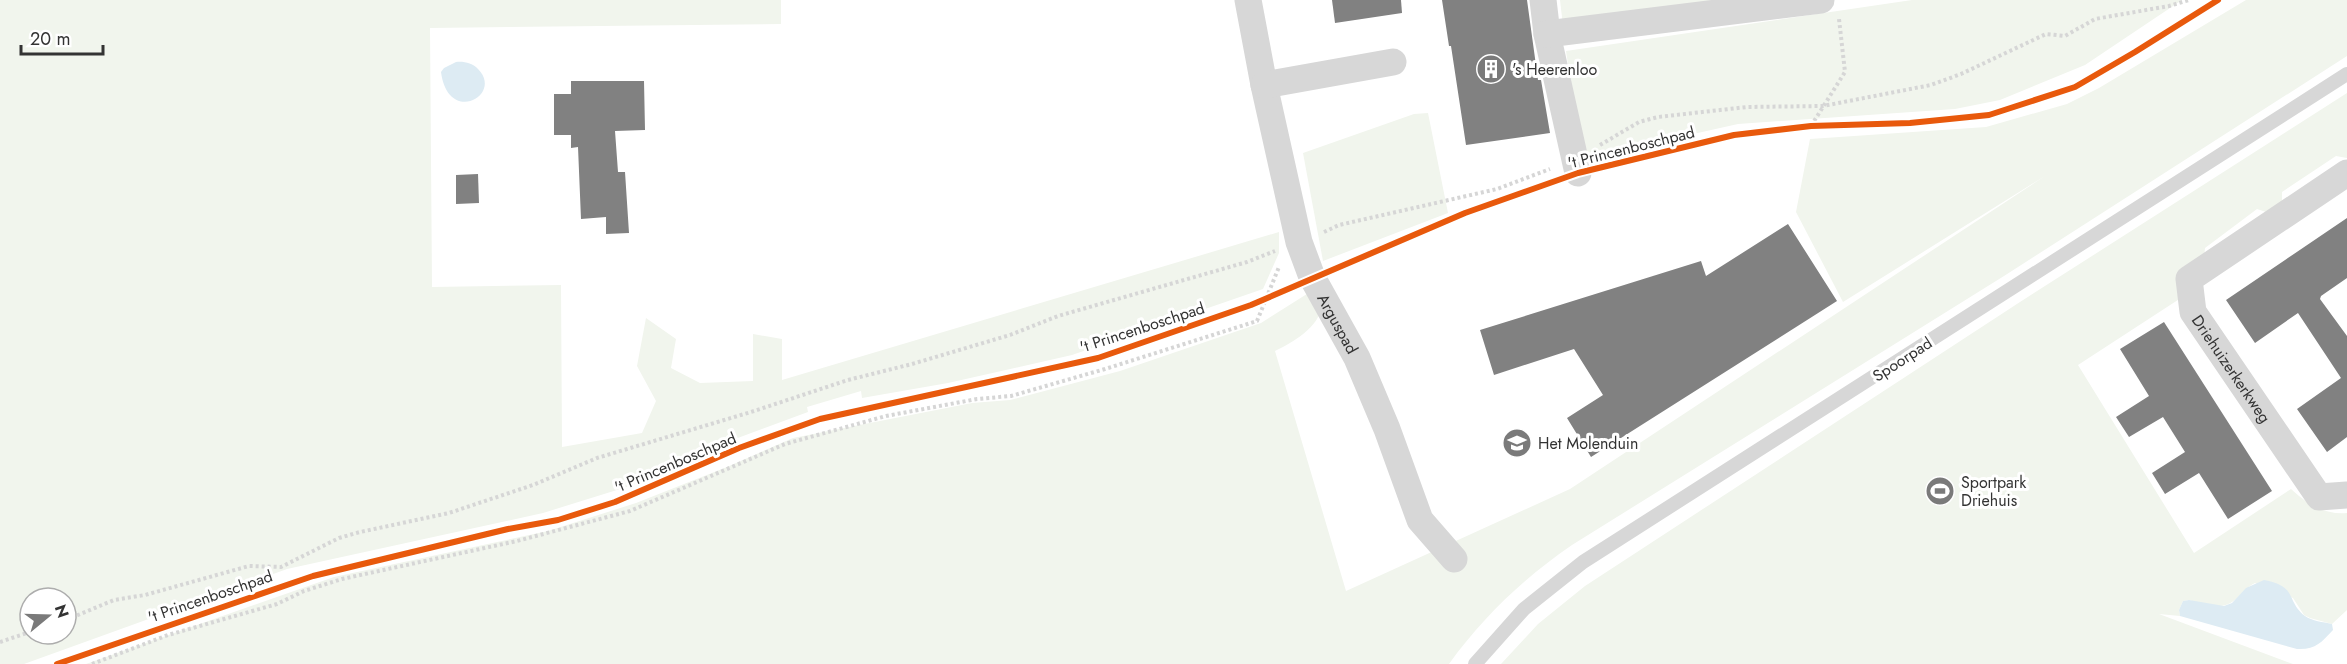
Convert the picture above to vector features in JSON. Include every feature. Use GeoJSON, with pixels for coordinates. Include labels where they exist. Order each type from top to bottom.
{"type":"FeatureCollection","features":[{"type":"Feature","properties":{"kind":"street","name":"Arguspad"},"geometry":{"type":"LineString","coordinates":[[1248,0],[1293,245],[1357,357],[1387,429],[1420,520],[1454,559]]}},
{"type":"Feature","properties":{"kind":"street"},"geometry":{"type":"LineString","coordinates":[[1543,0],[1547,34],[1576,166]]}},
{"type":"Feature","properties":{"kind":"street"},"geometry":{"type":"LineString","coordinates":[[1547,34],[1830,5]]}},
{"type":"Feature","properties":{"kind":"street"},"geometry":{"type":"LineString","coordinates":[[1264,85],[1393,62]]}},
{"type":"Feature","properties":{"kind":"street","name":"Driehuizerkerkweg"},"geometry":{"type":"LineString","coordinates":[[2347,173],[2189,279],[2193,312],[2319,496],[2347,495]]}},
{"type":"Feature","properties":{"kind":"lane","name":"Spoorpad"},"geometry":{"type":"LineString","coordinates":[[1474,664],[1524,609],[1578,566],[2347,74]]}},
{"type":"Feature","properties":{"kind":"path"},"geometry":{"type":"LineString","coordinates":[[78,615],[114,600],[145,595],[249,566],[281,567],[339,538],[360,531],[448,513],[495,499],[553,478],[597,458],[848,380],[982,344],[1058,316],[1247,262],[1339,225],[1497,189],[1576,166],[1639,122],[1658,117],[1747,107],[1823,105],[1931,85],[1961,74],[2046,34],[2065,36],[2095,20],[2189,0]]}},
{"type":"Feature","properties":{"kind":"path"},"geometry":{"type":"LineString","coordinates":[[1810,126],[1845,72],[1830,5]]}},
{"type":"Feature","properties":{"kind":"path"},"geometry":{"type":"LineString","coordinates":[[1801,127],[1822,125]]}},
{"type":"Feature","properties":{"kind":"path"},"geometry":{"type":"LineString","coordinates":[[92,664],[168,635],[277,604],[304,591],[342,579],[517,541],[630,511],[785,444],[886,416],[936,406],[1011,396],[1149,356],[1257,321],[1293,245]]}},
{"type":"Feature","properties":{"kind":"path"},"geometry":{"type":"LineString","coordinates":[[1259,301],[1312,277]]}},
{"type":"Feature","properties":{"kind":"path"},"geometry":{"type":"LineString","coordinates":[[0,642],[18,636]]}},
{"type":"Feature","properties":{"kind":"shaded area"},"geometry":{"type":"Polygon","coordinates":[[[0,0],[781,0],[781,24],[430,28],[432,287],[561,285],[562,447],[642,433],[656,401],[637,366],[646,318],[676,339],[671,368],[700,383],[753,381],[753,334],[782,339],[782,380],[1279,232],[1279,253],[1263,289],[1072,355],[948,383],[862,398],[861,391],[807,407],[808,412],[735,439],[633,485],[543,513],[287,569],[78,644],[78,586],[18,586],[18,646],[74,646],[24,664],[0,664],[0,0]]]}},
{"type":"Feature","properties":{"kind":"shaded area"},"geometry":{"type":"Polygon","coordinates":[[[1560,0],[1748,0],[1563,26],[1560,0]]]}},
{"type":"Feature","properties":{"kind":"shaded area"},"geometry":{"type":"Polygon","coordinates":[[[1912,0],[2182,0],[2085,65],[2000,100],[1955,109],[1738,124],[1635,147],[1583,164],[1566,51],[1912,0]]]}},
{"type":"Feature","properties":{"kind":"shaded area"},"geometry":{"type":"Polygon","coordinates":[[[2246,0],[2347,0],[2347,56],[2004,276],[1572,545],[1505,599],[1449,664],[86,664],[334,577],[548,531],[636,503],[793,438],[972,403],[1010,400],[1120,371],[1261,323],[1318,287],[1322,303],[1316,321],[1297,339],[1275,351],[1346,591],[1570,489],[2045,176],[1843,302],[1796,212],[1810,139],[1986,127],[2067,104],[2099,88],[2246,0]]]}},
{"type":"Feature","properties":{"kind":"shaded area"},"geometry":{"type":"Polygon","coordinates":[[[456,62],[465,62],[478,69],[484,79],[484,88],[480,96],[463,102],[453,98],[446,88],[441,72],[456,62]]]}},
{"type":"Feature","properties":{"kind":"shaded area"},"geometry":{"type":"Polygon","coordinates":[[[2347,93],[2347,158],[2336,156],[2282,192],[2282,204],[2269,213],[2257,209],[2205,248],[2204,259],[2184,296],[2078,365],[2194,553],[2291,489],[2323,510],[2347,513],[2347,610],[2332,624],[2304,615],[2293,598],[2255,583],[2231,603],[2225,605],[2213,606],[2189,600],[2183,601],[2179,610],[2180,616],[2159,614],[2293,664],[1501,664],[1538,624],[1585,586],[2020,302],[2347,93]]]}},
{"type":"Feature","properties":{"kind":"shaded area"},"geometry":{"type":"Polygon","coordinates":[[[1428,113],[1448,213],[1323,261],[1303,153],[1414,114],[1428,113]]]}},
{"type":"Feature","properties":{"kind":"shaded area"},"geometry":{"type":"Polygon","coordinates":[[[2264,580],[2282,586],[2305,616],[2332,624],[2333,630],[2317,645],[2297,649],[2180,616],[2179,610],[2183,601],[2224,606],[2232,603],[2246,588],[2264,580]]]}},
{"type":"Feature","properties":{"kind":"building"},"geometry":{"type":"Polygon","coordinates":[[[1332,0],[1401,0],[1402,13],[1335,23],[1332,0]]]}},
{"type":"Feature","properties":{"kind":"building","name":"'s Heerenloo"},"geometry":{"type":"Polygon","coordinates":[[[1442,0],[1527,0],[1538,80],[1541,80],[1550,133],[1466,145],[1442,0]]]}},
{"type":"Feature","properties":{"kind":"building"},"geometry":{"type":"Polygon","coordinates":[[[571,81],[644,81],[645,130],[615,131],[618,172],[625,172],[629,233],[606,234],[606,217],[581,219],[578,147],[571,148],[571,135],[554,135],[554,94],[571,94],[571,81]]]}},
{"type":"Feature","properties":{"kind":"building"},"geometry":{"type":"Polygon","coordinates":[[[478,174],[479,203],[456,204],[456,175],[478,174]]]}},
{"type":"Feature","properties":{"kind":"building"},"geometry":{"type":"Polygon","coordinates":[[[2347,218],[2347,278],[2320,299],[2347,336],[2347,437],[2327,452],[2297,409],[2341,378],[2298,313],[2255,343],[2226,300],[2347,218]]]}},
{"type":"Feature","properties":{"kind":"building"},"geometry":{"type":"Polygon","coordinates":[[[1788,224],[1837,301],[1591,457],[1567,418],[1603,395],[1574,349],[1494,375],[1480,330],[1701,261],[1706,276],[1788,224]]]}},
{"type":"Feature","properties":{"kind":"building"},"geometry":{"type":"Polygon","coordinates":[[[2164,322],[2272,491],[2228,519],[2199,473],[2165,494],[2152,473],[2185,452],[2163,417],[2129,437],[2116,417],[2149,396],[2120,349],[2164,322]]]}},
{"type":"Feature","properties":{"kind":"cycle path","name":"'t Princenboschpad"},"geometry":{"type":"LineString","coordinates":[[57,664],[313,576],[508,529],[558,520],[615,502],[739,448],[820,419],[1098,358],[1251,305],[1465,213],[1578,173],[1734,135],[1811,126],[1910,123],[1989,115],[2075,87],[2218,0]]}},
{"type":"Feature","properties":{"kind":"place","name":"'s Heerenloo"},"geometry":{"type":"Point","coordinates":[1491,69]}},
{"type":"Feature","properties":{"kind":"place","name":"Het Molenduin"},"geometry":{"type":"Point","coordinates":[1517,443]}},
{"type":"Feature","properties":{"kind":"place","name":"Sportpark Driehuis"},"geometry":{"type":"Point","coordinates":[1940,491]}}]}
